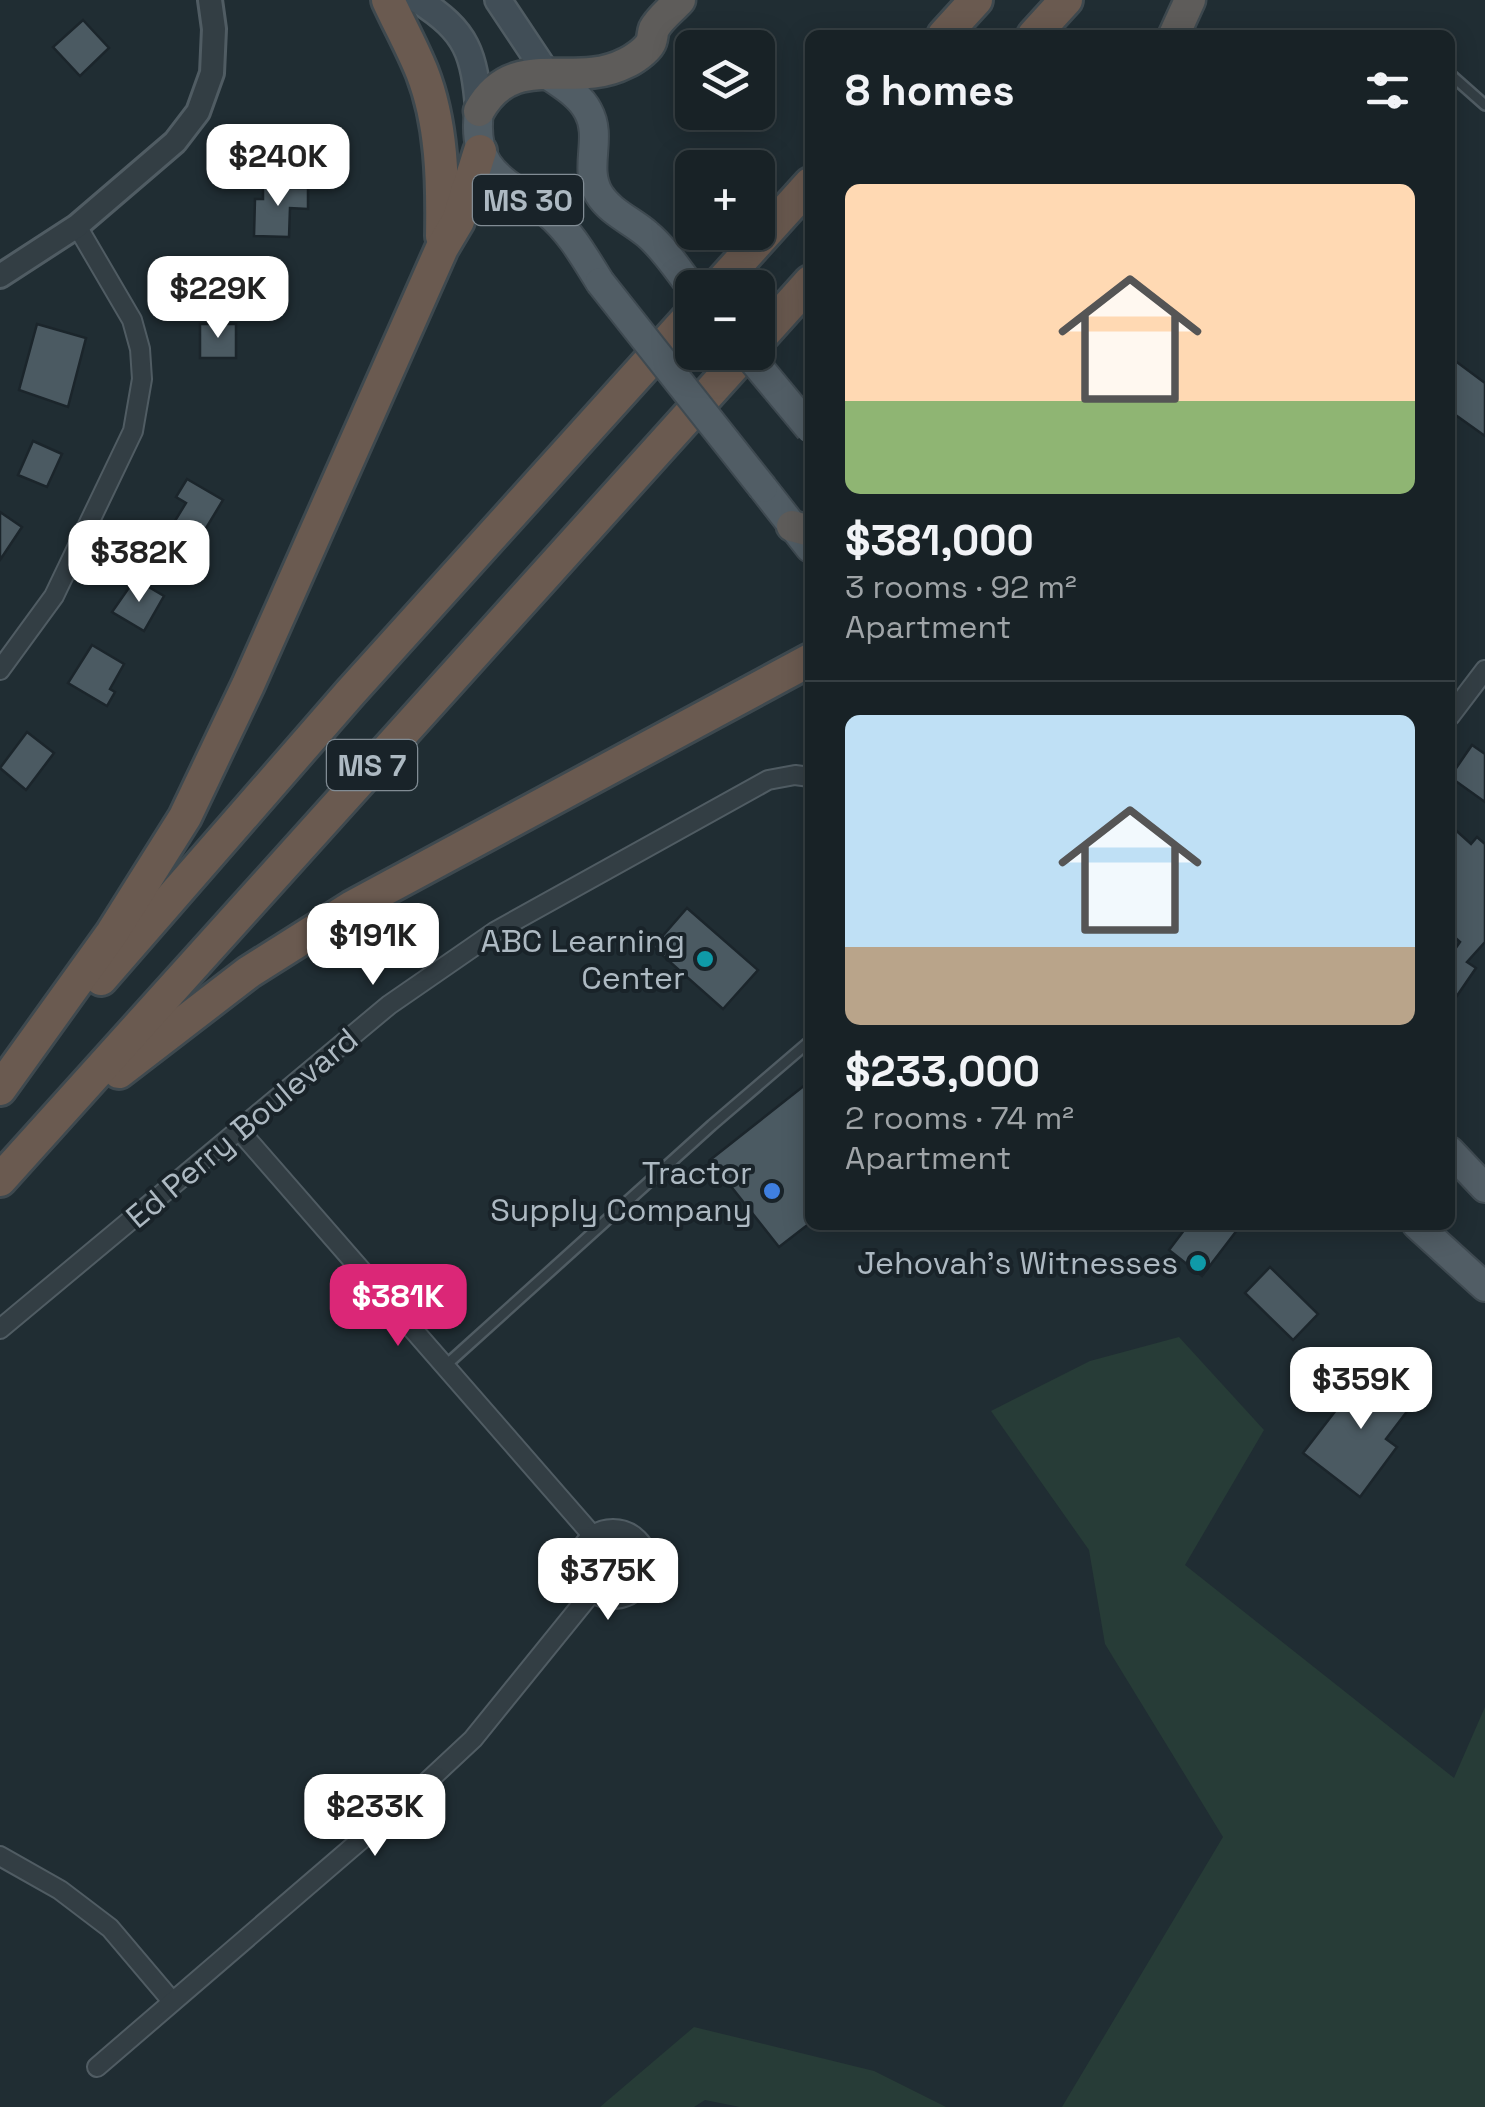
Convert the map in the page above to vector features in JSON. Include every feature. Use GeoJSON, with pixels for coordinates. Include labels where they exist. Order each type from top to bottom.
{"type":"FeatureCollection","features":[{"type":"Feature","properties":{"kind":"highway"},"geometry":{"type":"LineString","coordinates":[[388,0],[423,74],[434,118],[440,154],[442,248]]}},
{"type":"Feature","properties":{"kind":"highway"},"geometry":{"type":"LineString","coordinates":[[478,111],[498,84],[540,65],[602,73],[628,62],[650,45],[654,28],[680,0]]}},
{"type":"Feature","properties":{"kind":"highway"},"geometry":{"type":"LineString","coordinates":[[949,30],[976,0]]}},
{"type":"Feature","properties":{"kind":"highway"},"geometry":{"type":"LineString","coordinates":[[1039,30],[1066,0]]}},
{"type":"Feature","properties":{"kind":"highway"},"geometry":{"type":"LineString","coordinates":[[1176,30],[1190,0]]}},
{"type":"Feature","properties":{"kind":"highway"},"geometry":{"type":"LineString","coordinates":[[0,1092],[112,933],[184,817],[248,685],[442,248],[458,222],[480,150]]}},
{"type":"Feature","properties":{"kind":"highway"},"geometry":{"type":"LineString","coordinates":[[732,270],[805,190]]}},
{"type":"Feature","properties":{"kind":"highway"},"geometry":{"type":"LineString","coordinates":[[775,321],[805,288]]}},
{"type":"Feature","properties":{"kind":"highway","name":"MS 7"},"geometry":{"type":"LineString","coordinates":[[0,1092],[350,693],[675,333]]}},
{"type":"Feature","properties":{"kind":"highway","name":"MS 7"},"geometry":{"type":"LineString","coordinates":[[0,1180],[730,370]]}},
{"type":"Feature","properties":{"kind":"highway"},"geometry":{"type":"LineString","coordinates":[[27,1149],[156,1040],[249,972],[352,906],[805,663]]}},
{"type":"Feature","properties":{"kind":"highway"},"geometry":{"type":"LineString","coordinates":[[742,698],[786,686],[805,686]]}},
{"type":"Feature","properties":{"kind":"main road"},"geometry":{"type":"LineString","coordinates":[[418,0],[454,25],[463,41],[476,81],[478,111]]}},
{"type":"Feature","properties":{"kind":"main road"},"geometry":{"type":"LineString","coordinates":[[498,0],[540,65]]}},
{"type":"Feature","properties":{"kind":"main road","name":"MS 30"},"geometry":{"type":"LineString","coordinates":[[540,65],[588,110],[595,132],[591,171],[600,196],[649,235],[677,270]]}},
{"type":"Feature","properties":{"kind":"main road","name":"MS 30"},"geometry":{"type":"LineString","coordinates":[[478,111],[476,132],[491,172],[550,214],[576,244],[600,282],[804,535]]}},
{"type":"Feature","properties":{"kind":"main road"},"geometry":{"type":"LineString","coordinates":[[761,370],[805,424]]}},
{"type":"Feature","properties":{"kind":"main road"},"geometry":{"type":"LineString","coordinates":[[1455,1156],[1485,1188]]}},
{"type":"Feature","properties":{"kind":"main road"},"geometry":{"type":"LineString","coordinates":[[1422,1230],[1485,1288]]}},
{"type":"Feature","properties":{"kind":"street"},"geometry":{"type":"LineString","coordinates":[[0,276],[76,226],[176,142],[198,112],[212,73],[214,29],[210,0]]}},
{"type":"Feature","properties":{"kind":"street"},"geometry":{"type":"LineString","coordinates":[[0,670],[54,596],[134,431],[142,379],[140,349],[132,320],[76,226]]}},
{"type":"Feature","properties":{"kind":"street"},"geometry":{"type":"LineString","coordinates":[[1455,709],[1485,670]]}},
{"type":"Feature","properties":{"kind":"street","name":"Ed Perry Boulevard"},"geometry":{"type":"LineString","coordinates":[[0,1330],[390,1006],[496,930],[768,780],[805,776]]}},
{"type":"Feature","properties":{"kind":"street"},"geometry":{"type":"LineString","coordinates":[[239,1130],[593,1536]]}},
{"type":"Feature","properties":{"kind":"street"},"geometry":{"type":"LineString","coordinates":[[616,1529],[638,1540],[648,1562],[647,1574],[634,1593],[613,1600],[592,1592],[584,1584],[578,1564],[585,1543],[593,1536],[616,1529]]}},
{"type":"Feature","properties":{"kind":"street"},"geometry":{"type":"LineString","coordinates":[[97,2067],[472,1740],[592,1592]]}},
{"type":"Feature","properties":{"kind":"street"},"geometry":{"type":"LineString","coordinates":[[0,1856],[60,1890],[110,1928],[171,2000]]}},
{"type":"Feature","properties":{"kind":"lane"},"geometry":{"type":"LineString","coordinates":[[1455,78],[1485,105]]}},
{"type":"Feature","properties":{"kind":"lane"},"geometry":{"type":"LineString","coordinates":[[445,1366],[805,1045]]}},
{"type":"Feature","properties":{"kind":"green space"},"geometry":{"type":"Polygon","coordinates":[[[1179,1337],[1264,1430],[1185,1565],[1454,1778],[1485,1707],[1485,2107],[1062,2107],[1223,1837],[1105,1644],[1089,1550],[991,1411],[1090,1361],[1179,1337]]]}},
{"type":"Feature","properties":{"kind":"green space"},"geometry":{"type":"Polygon","coordinates":[[[694,2027],[874,2071],[946,2107],[740,2107],[705,2100],[694,2107],[600,2107],[694,2027]]]}},
{"type":"Feature","properties":{"kind":"building"},"geometry":{"type":"Polygon","coordinates":[[[83,20],[109,48],[80,76],[53,47],[83,20]]]}},
{"type":"Feature","properties":{"kind":"building"},"geometry":{"type":"Polygon","coordinates":[[[263,182],[308,188],[308,209],[290,208],[289,237],[254,236],[255,199],[263,199],[263,182]]]}},
{"type":"Feature","properties":{"kind":"building"},"geometry":{"type":"Polygon","coordinates":[[[37,324],[86,338],[68,407],[19,390],[37,324]]]}},
{"type":"Feature","properties":{"kind":"building"},"geometry":{"type":"Polygon","coordinates":[[[200,324],[236,324],[236,358],[200,358],[200,324]]]}},
{"type":"Feature","properties":{"kind":"building"},"geometry":{"type":"Polygon","coordinates":[[[1455,361],[1485,383],[1485,436],[1455,415],[1455,361]]]}},
{"type":"Feature","properties":{"kind":"building"},"geometry":{"type":"Polygon","coordinates":[[[33,441],[62,454],[47,487],[18,475],[33,441]]]}},
{"type":"Feature","properties":{"kind":"building"},"geometry":{"type":"Polygon","coordinates":[[[187,479],[223,500],[191,553],[165,537],[186,503],[176,497],[187,479]]]}},
{"type":"Feature","properties":{"kind":"building"},"geometry":{"type":"Polygon","coordinates":[[[0,512],[22,527],[0,560],[0,512]]]}},
{"type":"Feature","properties":{"kind":"building"},"geometry":{"type":"Polygon","coordinates":[[[135,579],[164,596],[144,631],[112,612],[135,579]]]}},
{"type":"Feature","properties":{"kind":"building"},"geometry":{"type":"Polygon","coordinates":[[[92,645],[124,664],[110,689],[115,692],[107,706],[68,683],[92,645]]]}},
{"type":"Feature","properties":{"kind":"building"},"geometry":{"type":"Polygon","coordinates":[[[27,732],[54,753],[26,790],[0,768],[27,732]]]}},
{"type":"Feature","properties":{"kind":"building"},"geometry":{"type":"Polygon","coordinates":[[[1472,745],[1485,754],[1485,802],[1455,781],[1455,770],[1472,745]]]}},
{"type":"Feature","properties":{"kind":"building"},"geometry":{"type":"Polygon","coordinates":[[[1455,830],[1471,844],[1477,837],[1485,844],[1485,942],[1467,962],[1476,968],[1455,999],[1455,949],[1460,942],[1455,938],[1455,830]]]}},
{"type":"Feature","properties":{"kind":"building","name":"ABC Learning Center"},"geometry":{"type":"Polygon","coordinates":[[[687,908],[758,970],[723,1009],[653,947],[687,908]]]}},
{"type":"Feature","properties":{"kind":"building","name":"Tractor Supply Company"},"geometry":{"type":"Polygon","coordinates":[[[805,1085],[805,1227],[779,1247],[710,1160],[805,1085]]]}},
{"type":"Feature","properties":{"kind":"building","name":"Jehovah's Witnesses"},"geometry":{"type":"Polygon","coordinates":[[[1184,1230],[1237,1230],[1202,1276],[1169,1250],[1184,1230]]]}},
{"type":"Feature","properties":{"kind":"building"},"geometry":{"type":"Polygon","coordinates":[[[1270,1267],[1318,1314],[1293,1340],[1245,1293],[1270,1267]]]}},
{"type":"Feature","properties":{"kind":"building"},"geometry":{"type":"Polygon","coordinates":[[[1370,1366],[1415,1401],[1386,1439],[1397,1447],[1360,1497],[1303,1453],[1370,1366]]]}},
{"type":"Feature","properties":{"kind":"place","name":"ABC Learning Center"},"geometry":{"type":"Point","coordinates":[705,959]}},
{"type":"Feature","properties":{"kind":"place","name":"Tractor Supply Company"},"geometry":{"type":"Point","coordinates":[772,1191]}},
{"type":"Feature","properties":{"kind":"place","name":"Jehovah's Witnesses"},"geometry":{"type":"Point","coordinates":[1198,1263]}}]}
